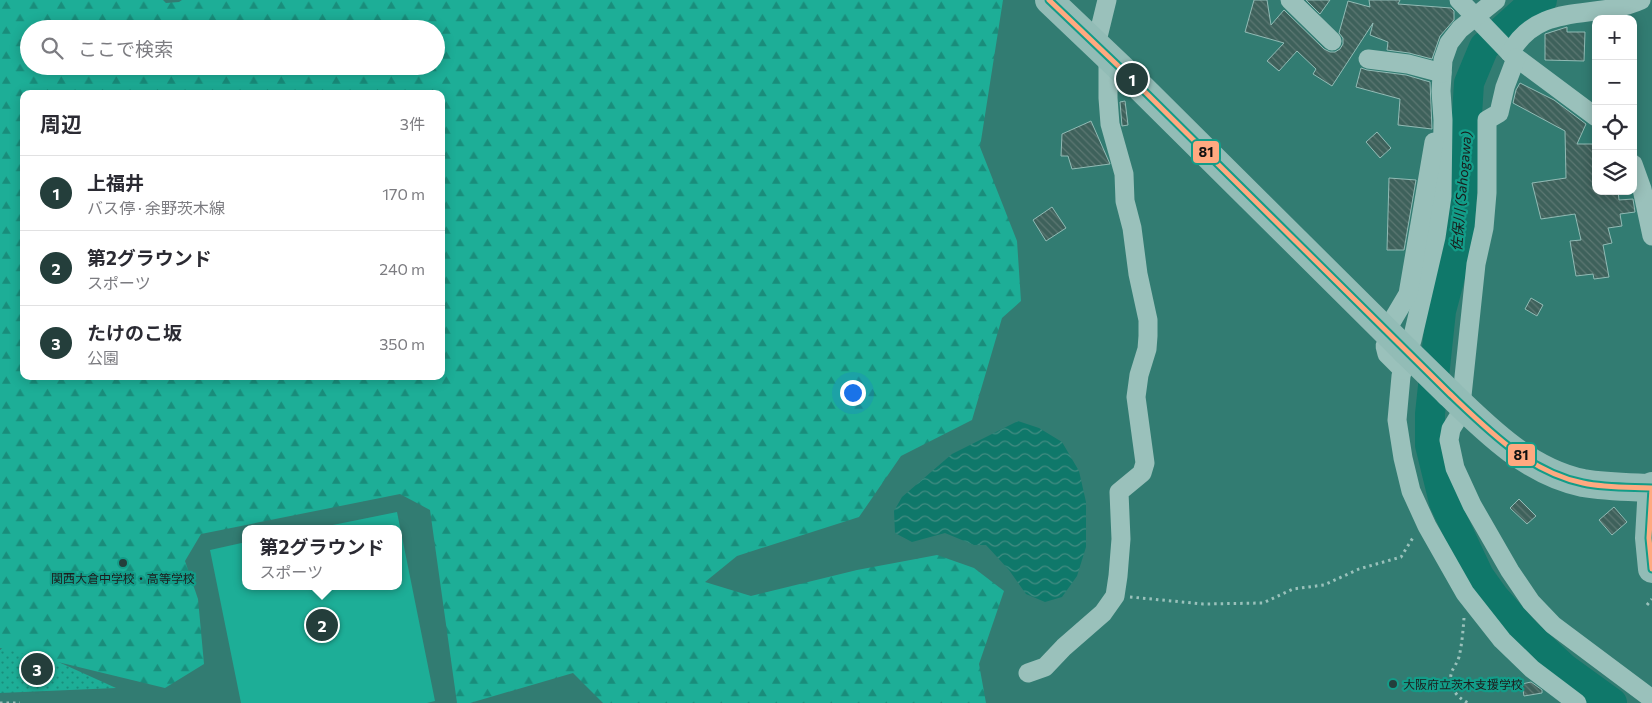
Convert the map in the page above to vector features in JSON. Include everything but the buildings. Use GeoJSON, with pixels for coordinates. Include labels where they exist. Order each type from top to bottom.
{"type":"FeatureCollection","features":[{"type":"Feature","properties":{"kind":"main road"},"geometry":{"type":"LineString","coordinates":[[1049,0],[1102,51],[1398,356],[1458,402],[1497,438],[1525,458],[1552,473],[1583,483],[1652,487],[1649,538],[1652,569]]}},
{"type":"Feature","properties":{"kind":"street"},"geometry":{"type":"LineString","coordinates":[[1028,674],[1045,667],[1102,613],[1115,596],[1120,539],[1119,492],[1142,473],[1145,463],[1136,397],[1138,375],[1147,349],[1148,320],[1138,274],[1132,228],[1125,201],[1124,174],[1110,124],[1102,51],[1107,0]]}},
{"type":"Feature","properties":{"kind":"street"},"geometry":{"type":"LineString","coordinates":[[1290,0],[1332,41]]}},
{"type":"Feature","properties":{"kind":"street"},"geometry":{"type":"LineString","coordinates":[[1441,0],[1470,12],[1513,56],[1592,114]]}},
{"type":"Feature","properties":{"kind":"street"},"geometry":{"type":"LineString","coordinates":[[1496,0],[1470,12],[1460,29],[1448,43],[1443,60],[1442,196],[1436,236],[1398,356],[1397,420],[1402,458],[1411,491],[1424,520],[1465,593],[1502,640],[1532,668],[1577,703]]}},
{"type":"Feature","properties":{"kind":"street"},"geometry":{"type":"LineString","coordinates":[[1641,0],[1626,7],[1565,14],[1544,21],[1516,41],[1499,113],[1487,120],[1487,192],[1484,228],[1473,287],[1458,402],[1449,440],[1455,468],[1472,505],[1510,571],[1531,602],[1553,625],[1652,699]]}},
{"type":"Feature","properties":{"kind":"street"},"geometry":{"type":"LineString","coordinates":[[1368,59],[1408,64],[1442,82]]}},
{"type":"Feature","properties":{"kind":"street"},"geometry":{"type":"LineString","coordinates":[[1392,321],[1408,294],[1442,82]]}},
{"type":"Feature","properties":{"kind":"street"},"geometry":{"type":"LineString","coordinates":[[1637,175],[1642,189],[1652,236]]}},
{"type":"Feature","properties":{"kind":"path"},"geometry":{"type":"LineString","coordinates":[[1115,596],[1203,604],[1263,603],[1293,589],[1324,585],[1359,569],[1401,557],[1424,520]]}},
{"type":"Feature","properties":{"kind":"path"},"geometry":{"type":"LineString","coordinates":[[1465,593],[1460,652],[1458,661],[1451,674],[1454,693],[1468,703]]}},
{"type":"Feature","properties":{"kind":"path"},"geometry":{"type":"LineString","coordinates":[[1647,605],[1652,599]]}},
{"type":"Feature","properties":{"kind":"path"},"geometry":{"type":"LineString","coordinates":[[0,703],[20,703]]}},
{"type":"Feature","properties":{"kind":"green space"},"geometry":{"type":"Polygon","coordinates":[[[0,0],[163,0],[166,3],[182,0],[1003,0],[980,147],[1017,241],[1021,301],[1002,318],[972,420],[901,456],[859,517],[737,556],[705,582],[751,596],[857,570],[937,555],[974,568],[1004,591],[979,664],[986,703],[603,703],[573,673],[470,703],[457,703],[430,510],[400,494],[201,534],[185,561],[198,599],[204,664],[165,688],[0,648],[0,0]]]}},
{"type":"Feature","properties":{"kind":"green space"},"geometry":{"type":"Polygon","coordinates":[[[397,512],[400,525],[333,525],[397,512]]]}},
{"type":"Feature","properties":{"kind":"green space"},"geometry":{"type":"Polygon","coordinates":[[[402,537],[435,701],[427,703],[241,703],[210,550],[242,543],[242,590],[402,590],[402,537]]]}},
{"type":"Feature","properties":{"kind":"green space"},"geometry":{"type":"Polygon","coordinates":[[[12,641],[116,688],[0,693],[0,650],[12,641]]]}},
{"type":"Feature","properties":{"kind":"water"},"geometry":{"type":"Polygon","coordinates":[[[1018,421],[1039,428],[1062,442],[1079,471],[1086,502],[1086,547],[1077,576],[1062,597],[1045,602],[1026,594],[1009,570],[986,545],[974,545],[945,533],[912,542],[895,533],[894,511],[902,497],[952,454],[1018,421]]]}},
{"type":"Feature","properties":{"kind":"waterway","name":"佐保川 (Sahogawa)"},"geometry":{"type":"LineString","coordinates":[[1542,0],[1535,1],[1484,47],[1469,83],[1459,242],[1441,311],[1430,414],[1430,445],[1444,502],[1479,576],[1494,597],[1526,633],[1565,669],[1612,703]]}},
{"type":"Feature","properties":{"kind":"transit line","name":"81"},"geometry":{"type":"LineString","coordinates":[[1049,0],[1132,79],[1449,393],[1510,448],[1545,470],[1583,483],[1600,486],[1652,488],[1649,538],[1652,569]]}},
{"type":"Feature","properties":{"kind":"place","name":"上福井"},"geometry":{"type":"Point","coordinates":[1132,79]}},
{"type":"Feature","properties":{"kind":"place","name":"関西大倉中学校・高等学校"},"geometry":{"type":"Point","coordinates":[123,563]}},
{"type":"Feature","properties":{"kind":"place","name":"第2グラウンド"},"geometry":{"type":"Point","coordinates":[322,625]}},
{"type":"Feature","properties":{"kind":"place","name":"たけのこ坂"},"geometry":{"type":"Point","coordinates":[37,669]}},
{"type":"Feature","properties":{"kind":"place","name":"大阪府立茨木支援学校"},"geometry":{"type":"Point","coordinates":[1393,684]}}]}
